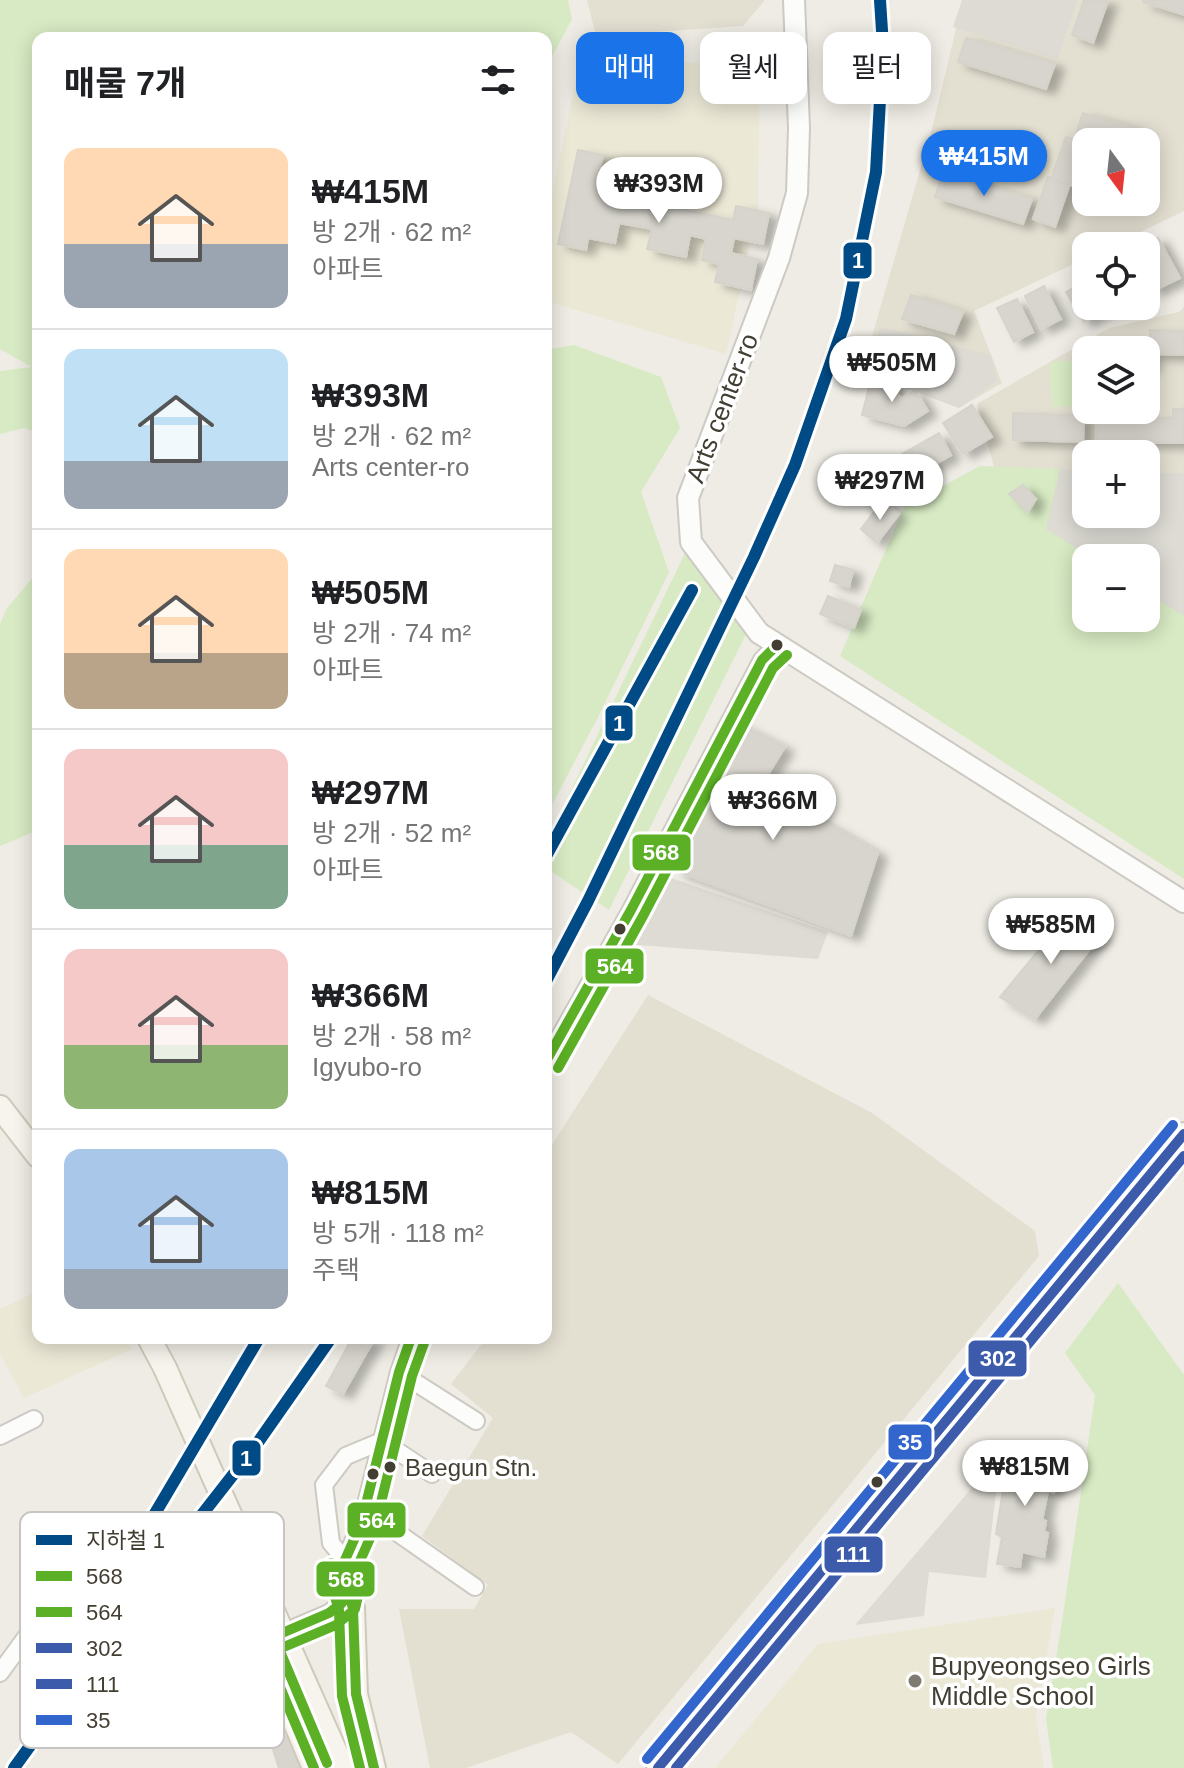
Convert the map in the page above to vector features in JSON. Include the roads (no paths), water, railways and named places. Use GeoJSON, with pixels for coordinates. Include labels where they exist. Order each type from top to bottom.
{"type":"FeatureCollection","features":[{"type":"Feature","properties":{"kind":"main road"},"geometry":{"type":"LineString","coordinates":[[0,1107],[32,1148]]}},
{"type":"Feature","properties":{"kind":"main road"},"geometry":{"type":"LineString","coordinates":[[658,1768],[1184,1134]]}},
{"type":"Feature","properties":{"kind":"main road"},"geometry":{"type":"LineString","coordinates":[[152,1344],[229,1512]]}},
{"type":"Feature","properties":{"kind":"main road"},"geometry":{"type":"LineString","coordinates":[[346,1585],[353,1608],[356,1694],[374,1768]]}},
{"type":"Feature","properties":{"kind":"main road"},"geometry":{"type":"LineString","coordinates":[[284,1635],[343,1768]]}},
{"type":"Feature","properties":{"kind":"main road"},"geometry":{"type":"LineString","coordinates":[[284,1697],[314,1768]]}},
{"type":"Feature","properties":{"kind":"street","name":"Arts center-ro"},"geometry":{"type":"LineString","coordinates":[[794,0],[799,128],[797,193],[779,258],[688,498],[691,542],[759,633],[1184,902]]}},
{"type":"Feature","properties":{"kind":"street"},"geometry":{"type":"LineString","coordinates":[[552,1050],[631,910],[762,660],[777,645]]}},
{"type":"Feature","properties":{"kind":"street"},"geometry":{"type":"LineString","coordinates":[[284,1632],[329,1613],[342,1603],[346,1585],[345,1560],[361,1524],[409,1344]]}},
{"type":"Feature","properties":{"kind":"street"},"geometry":{"type":"LineString","coordinates":[[399,1372],[476,1421]]}},
{"type":"Feature","properties":{"kind":"street"},"geometry":{"type":"LineString","coordinates":[[0,1436],[34,1419]]}},
{"type":"Feature","properties":{"kind":"street"},"geometry":{"type":"LineString","coordinates":[[382,1441],[432,1474]]}},
{"type":"Feature","properties":{"kind":"street"},"geometry":{"type":"LineString","coordinates":[[345,1560],[331,1543],[324,1485],[346,1456],[382,1441]]}},
{"type":"Feature","properties":{"kind":"street"},"geometry":{"type":"LineString","coordinates":[[365,1510],[475,1587]]}},
{"type":"Feature","properties":{"kind":"street"},"geometry":{"type":"LineString","coordinates":[[0,1673],[20,1645]]}},
{"type":"Feature","properties":{"kind":"metro line","name":"1"},"geometry":{"type":"LineString","coordinates":[[552,970],[754,557],[795,465],[846,319],[876,172],[883,46],[880,0]]}},
{"type":"Feature","properties":{"kind":"metro line","name":"1"},"geometry":{"type":"LineString","coordinates":[[552,845],[692,590]]}},
{"type":"Feature","properties":{"kind":"metro line","name":"1"},"geometry":{"type":"LineString","coordinates":[[156,1512],[255,1344]]}},
{"type":"Feature","properties":{"kind":"metro line","name":"1"},"geometry":{"type":"LineString","coordinates":[[204,1512],[254,1448],[327,1344]]}},
{"type":"Feature","properties":{"kind":"metro line","name":"1"},"geometry":{"type":"LineString","coordinates":[[14,1768],[28,1748]]}},
{"type":"Feature","properties":{"kind":"place","name":"Baegun Stn."},"geometry":{"type":"Point","coordinates":[390,1467]}},
{"type":"Feature","properties":{"kind":"place","name":"Bupyeongseo Girls Middle School"},"geometry":{"type":"Point","coordinates":[915,1681]}}]}
